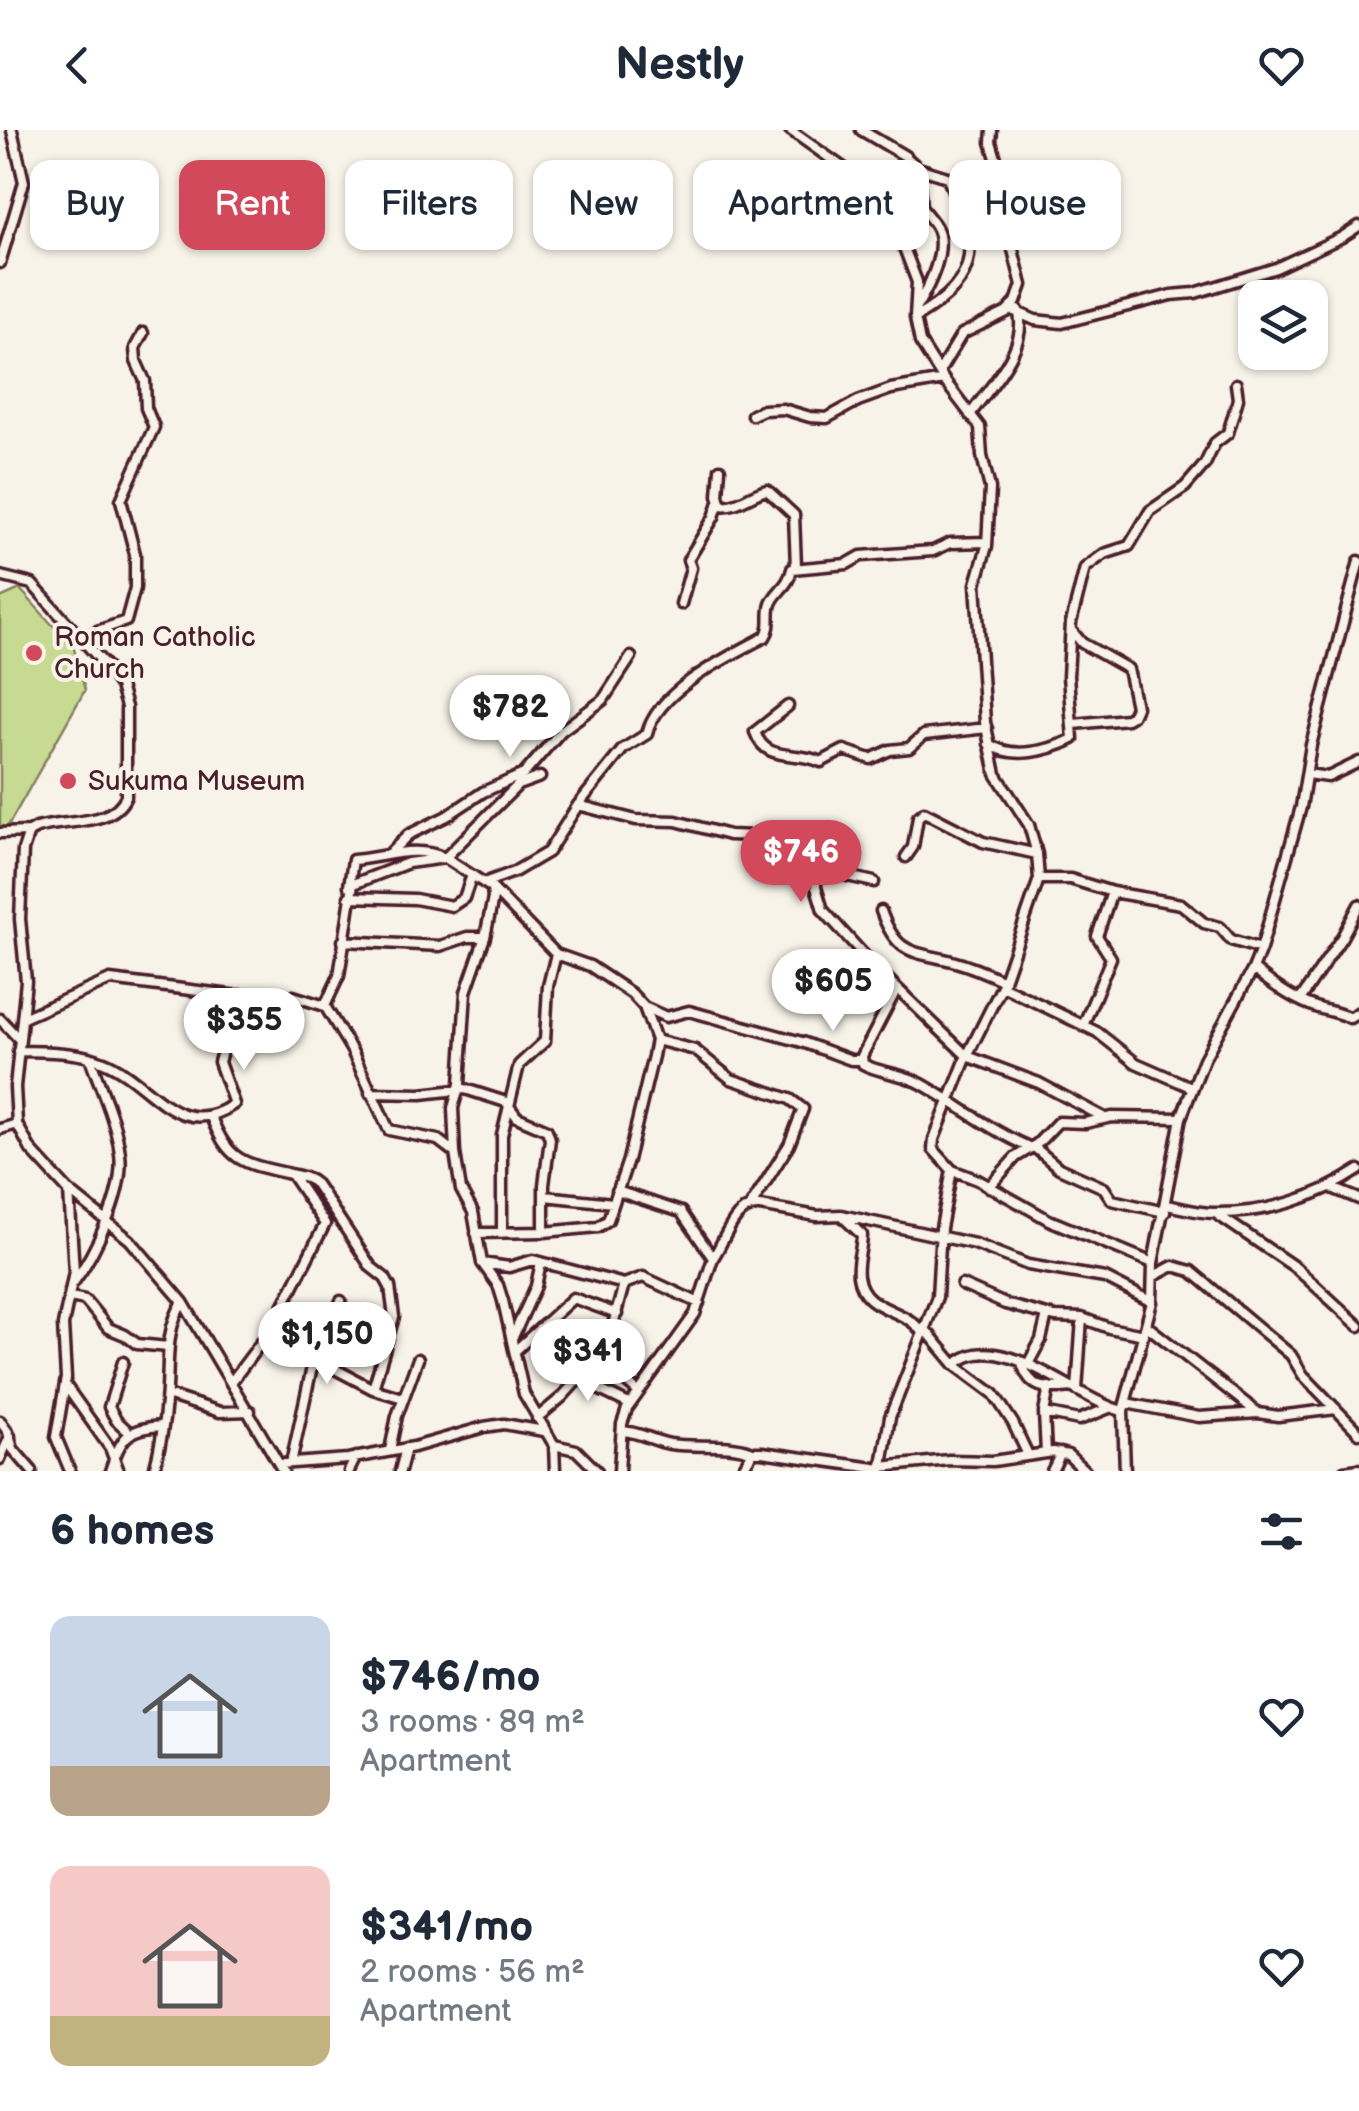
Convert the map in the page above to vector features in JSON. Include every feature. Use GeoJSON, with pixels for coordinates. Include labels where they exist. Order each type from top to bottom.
{"type":"FeatureCollection","features":[{"type":"Feature","properties":{"kind":"street"},"geometry":{"type":"LineString","coordinates":[[0,263],[24,182],[12,130]]}},
{"type":"Feature","properties":{"kind":"street"},"geometry":{"type":"LineString","coordinates":[[790,130],[832,160]]}},
{"type":"Feature","properties":{"kind":"street"},"geometry":{"type":"LineString","coordinates":[[861,130],[909,160]]}},
{"type":"Feature","properties":{"kind":"street"},"geometry":{"type":"LineString","coordinates":[[970,415],[1013,352],[1022,324],[1015,307],[1022,279],[1010,238],[1006,191],[991,142],[992,130]]}},
{"type":"Feature","properties":{"kind":"street"},"geometry":{"type":"LineString","coordinates":[[915,314],[950,294],[970,264],[966,218],[947,177],[929,171]]}},
{"type":"Feature","properties":{"kind":"street"},"geometry":{"type":"LineString","coordinates":[[915,314],[928,289],[940,244],[929,217]]}},
{"type":"Feature","properties":{"kind":"street"},"geometry":{"type":"LineString","coordinates":[[1015,307],[1035,320],[1065,323],[1171,295],[1195,293],[1276,268],[1359,226]]}},
{"type":"Feature","properties":{"kind":"street"},"geometry":{"type":"LineString","coordinates":[[904,250],[916,282],[915,314],[920,342],[982,430],[982,456],[990,488],[988,542],[976,584],[989,744],[996,774],[1030,824],[1038,854],[1039,880],[1003,983],[967,1056],[933,1149],[952,1170],[1049,1220],[1153,1262]]}},
{"type":"Feature","properties":{"kind":"street"},"geometry":{"type":"LineString","coordinates":[[752,416],[763,410],[783,408],[827,418],[858,400],[941,376],[962,334],[1015,307]]}},
{"type":"Feature","properties":{"kind":"street"},"geometry":{"type":"LineString","coordinates":[[84,641],[97,631],[126,620],[135,588],[135,550],[121,500],[154,427],[136,360],[142,333]]}},
{"type":"Feature","properties":{"kind":"street"},"geometry":{"type":"LineString","coordinates":[[989,744],[1002,752],[1022,753],[1069,742],[1074,736],[1068,676],[1072,630],[1086,566],[1104,554],[1126,548],[1150,511],[1190,483],[1210,457],[1215,443],[1228,433],[1238,399],[1236,384]]}},
{"type":"Feature","properties":{"kind":"street"},"geometry":{"type":"LineString","coordinates":[[681,604],[691,570],[688,560],[719,502],[720,469]]}},
{"type":"Feature","properties":{"kind":"street"},"geometry":{"type":"LineString","coordinates":[[719,502],[730,506],[749,495],[772,492],[796,517],[796,567]]}},
{"type":"Feature","properties":{"kind":"street"},"geometry":{"type":"LineString","coordinates":[[488,886],[543,857],[623,749],[646,734],[648,721],[699,672],[765,636],[770,628],[771,604],[788,583],[790,570],[847,564],[860,556],[932,551],[953,542],[988,542]]}},
{"type":"Feature","properties":{"kind":"street"},"geometry":{"type":"LineString","coordinates":[[1125,1471],[1124,1407],[1152,1302],[1153,1262],[1181,1118],[1191,1087],[1260,949],[1302,807],[1312,745],[1358,564]]}},
{"type":"Feature","properties":{"kind":"street"},"geometry":{"type":"LineString","coordinates":[[0,576],[32,584],[106,666],[125,700],[126,796],[112,815],[29,832],[0,833]]}},
{"type":"Feature","properties":{"kind":"street"},"geometry":{"type":"LineString","coordinates":[[1072,630],[1082,642],[1130,670],[1136,707],[1127,719],[1074,724]]}},
{"type":"Feature","properties":{"kind":"street"},"geometry":{"type":"LineString","coordinates":[[325,1006],[336,984],[352,861],[390,852],[408,834],[524,774],[561,731],[603,700],[631,657]]}},
{"type":"Feature","properties":{"kind":"street"},"geometry":{"type":"LineString","coordinates":[[788,706],[756,736],[767,750],[788,757],[806,755],[822,762],[844,750],[871,758],[890,750],[910,748],[924,734],[987,728]]}},
{"type":"Feature","properties":{"kind":"street"},"geometry":{"type":"LineString","coordinates":[[1307,774],[1328,776],[1359,762]]}},
{"type":"Feature","properties":{"kind":"street"},"geometry":{"type":"LineString","coordinates":[[350,894],[356,882],[402,865],[445,858],[518,785],[540,777]]}},
{"type":"Feature","properties":{"kind":"street"},"geometry":{"type":"LineString","coordinates":[[578,805],[636,820],[676,821],[728,835],[776,836],[841,876],[874,882]]}},
{"type":"Feature","properties":{"kind":"street"},"geometry":{"type":"LineString","coordinates":[[906,857],[913,847],[918,818],[924,812],[984,842],[1038,854]]}},
{"type":"Feature","properties":{"kind":"street"},"geometry":{"type":"LineString","coordinates":[[29,832],[23,850],[20,919],[26,980],[14,1087],[17,1124],[31,1150],[69,1192],[130,1240],[183,1302],[281,1468],[291,1463],[406,1448],[504,1424],[545,1431]]}},
{"type":"Feature","properties":{"kind":"street"},"geometry":{"type":"LineString","coordinates":[[390,852],[429,851],[488,886],[556,954],[590,966],[632,994],[644,1007],[656,1040],[628,1160],[604,1224],[544,1232],[476,1233]]}},
{"type":"Feature","properties":{"kind":"street"},"geometry":{"type":"LineString","coordinates":[[817,862],[816,887],[822,908],[894,986],[967,1056],[1039,1082],[1103,1117],[1181,1118]]}},
{"type":"Feature","properties":{"kind":"street"},"geometry":{"type":"LineString","coordinates":[[350,894],[415,898],[452,906],[464,898],[472,875]]}},
{"type":"Feature","properties":{"kind":"street"},"geometry":{"type":"LineString","coordinates":[[1039,880],[1070,879],[1112,892],[1185,906],[1204,923],[1220,927],[1231,940],[1260,949]]}},
{"type":"Feature","properties":{"kind":"street"},"geometry":{"type":"LineString","coordinates":[[488,886],[493,898],[485,937],[466,992],[454,1108],[455,1153],[461,1190],[473,1212],[482,1263],[498,1285],[524,1394],[554,1445],[554,1471]]}},
{"type":"Feature","properties":{"kind":"street"},"geometry":{"type":"LineString","coordinates":[[1084,1026],[1111,958],[1097,936],[1112,892]]}},
{"type":"Feature","properties":{"kind":"street"},"geometry":{"type":"LineString","coordinates":[[1300,1000],[1359,904]]}},
{"type":"Feature","properties":{"kind":"street"},"geometry":{"type":"LineString","coordinates":[[881,911],[890,934],[914,954],[974,967],[1103,1036],[1130,1059],[1191,1087]]}},
{"type":"Feature","properties":{"kind":"street"},"geometry":{"type":"LineString","coordinates":[[344,941],[440,946],[467,937],[485,937]]}},
{"type":"Feature","properties":{"kind":"street"},"geometry":{"type":"LineString","coordinates":[[502,1233],[501,1141],[520,1062],[545,1042],[548,986],[556,954]]}},
{"type":"Feature","properties":{"kind":"street"},"geometry":{"type":"LineString","coordinates":[[1253,969],[1276,987],[1312,1006],[1334,1010],[1348,1018],[1359,1012]]}},
{"type":"Feature","properties":{"kind":"street"},"geometry":{"type":"LineString","coordinates":[[22,1018],[110,980],[231,995],[293,996],[325,1006],[352,1052],[388,1130],[438,1140],[455,1153]]}},
{"type":"Feature","properties":{"kind":"street"},"geometry":{"type":"LineString","coordinates":[[861,1060],[894,994],[894,986]]}},
{"type":"Feature","properties":{"kind":"street"},"geometry":{"type":"LineString","coordinates":[[18,1050],[90,1058],[119,1070],[178,1114],[212,1116],[234,1104],[218,1062],[231,995]]}},
{"type":"Feature","properties":{"kind":"street"},"geometry":{"type":"LineString","coordinates":[[644,1007],[666,1017],[689,1011],[861,1060],[868,1067],[892,1070],[1032,1148],[1059,1168],[1104,1188],[1112,1200],[1215,1213],[1288,1204],[1332,1188],[1359,1170]]}},
{"type":"Feature","properties":{"kind":"street"},"geometry":{"type":"LineString","coordinates":[[0,1019],[19,1039]]}},
{"type":"Feature","properties":{"kind":"street"},"geometry":{"type":"LineString","coordinates":[[656,1040],[695,1050],[731,1079],[790,1099],[803,1109],[789,1145],[751,1206]]}},
{"type":"Feature","properties":{"kind":"street"},"geometry":{"type":"LineString","coordinates":[[72,1285],[108,1221],[120,1155],[111,1110],[90,1058]]}},
{"type":"Feature","properties":{"kind":"street"},"geometry":{"type":"LineString","coordinates":[[370,1093],[421,1094],[458,1088],[503,1101],[517,1117],[545,1128],[550,1136],[544,1232]]}},
{"type":"Feature","properties":{"kind":"street"},"geometry":{"type":"LineString","coordinates":[[212,1116],[222,1143],[250,1165],[311,1179],[371,1267],[385,1278],[390,1287],[392,1327],[377,1364],[373,1388]]}},
{"type":"Feature","properties":{"kind":"street"},"geometry":{"type":"LineString","coordinates":[[989,1187],[1016,1157],[1032,1148],[1058,1122],[1085,1123],[1103,1117]]}},
{"type":"Feature","properties":{"kind":"street"},"geometry":{"type":"LineString","coordinates":[[0,1129],[17,1124]]}},
{"type":"Feature","properties":{"kind":"street"},"geometry":{"type":"LineString","coordinates":[[881,1469],[890,1417],[937,1297],[940,1236],[952,1170]]}},
{"type":"Feature","properties":{"kind":"street"},"geometry":{"type":"LineString","coordinates":[[292,1175],[325,1224]]}},
{"type":"Feature","properties":{"kind":"street"},"geometry":{"type":"LineString","coordinates":[[1332,1188],[1359,1198]]}},
{"type":"Feature","properties":{"kind":"street"},"geometry":{"type":"LineString","coordinates":[[617,1190],[681,1212],[713,1258]]}},
{"type":"Feature","properties":{"kind":"street"},"geometry":{"type":"LineString","coordinates":[[69,1192],[74,1272],[63,1325],[66,1386],[56,1437],[70,1471]]}},
{"type":"Feature","properties":{"kind":"street"},"geometry":{"type":"LineString","coordinates":[[544,1196],[613,1202]]}},
{"type":"Feature","properties":{"kind":"street"},"geometry":{"type":"LineString","coordinates":[[619,1471],[623,1417],[629,1404],[688,1325],[713,1258],[740,1211],[751,1206],[817,1216],[840,1215],[940,1236],[985,1247],[1028,1264],[1105,1278],[1152,1302]]}},
{"type":"Feature","properties":{"kind":"street"},"geometry":{"type":"LineString","coordinates":[[1215,1213],[1296,1268],[1359,1326]]}},
{"type":"Feature","properties":{"kind":"street"},"geometry":{"type":"LineString","coordinates":[[840,1215],[862,1237],[858,1277],[866,1295],[914,1322],[955,1365],[994,1394],[1028,1455]]}},
{"type":"Feature","properties":{"kind":"street"},"geometry":{"type":"LineString","coordinates":[[232,1381],[272,1328],[325,1224],[339,1217]]}},
{"type":"Feature","properties":{"kind":"street"},"geometry":{"type":"LineString","coordinates":[[482,1263],[509,1266],[530,1260],[624,1284],[642,1277],[699,1303]]}},
{"type":"Feature","properties":{"kind":"street"},"geometry":{"type":"LineString","coordinates":[[512,1339],[536,1286],[541,1262]]}},
{"type":"Feature","properties":{"kind":"street"},"geometry":{"type":"LineString","coordinates":[[1154,1276],[1173,1266],[1186,1268],[1291,1354],[1303,1375],[1359,1433]]}},
{"type":"Feature","properties":{"kind":"street"},"geometry":{"type":"LineString","coordinates":[[624,1284],[602,1357],[606,1368],[637,1391]]}},
{"type":"Feature","properties":{"kind":"street"},"geometry":{"type":"LineString","coordinates":[[962,1285],[995,1301],[1047,1315],[1082,1318],[1108,1328],[1146,1330],[1258,1413]]}},
{"type":"Feature","properties":{"kind":"street"},"geometry":{"type":"LineString","coordinates":[[70,1297],[85,1300],[108,1328],[137,1344],[168,1347]]}},
{"type":"Feature","properties":{"kind":"street"},"geometry":{"type":"LineString","coordinates":[[516,1350],[574,1298],[617,1314]]}},
{"type":"Feature","properties":{"kind":"street"},"geometry":{"type":"LineString","coordinates":[[291,1463],[316,1359],[341,1301]]}},
{"type":"Feature","properties":{"kind":"street"},"geometry":{"type":"LineString","coordinates":[[154,1471],[167,1395],[168,1347],[175,1314],[183,1302]]}},
{"type":"Feature","properties":{"kind":"street"},"geometry":{"type":"LineString","coordinates":[[1047,1315],[1041,1340],[1025,1364],[1030,1382],[1074,1388]]}},
{"type":"Feature","properties":{"kind":"street"},"geometry":{"type":"LineString","coordinates":[[1074,1388],[1082,1318]]}},
{"type":"Feature","properties":{"kind":"street"},"geometry":{"type":"LineString","coordinates":[[537,1418],[562,1397],[604,1349]]}},
{"type":"Feature","properties":{"kind":"street"},"geometry":{"type":"LineString","coordinates":[[955,1365],[973,1354],[995,1355],[1025,1364],[1109,1408]]}},
{"type":"Feature","properties":{"kind":"street"},"geometry":{"type":"LineString","coordinates":[[316,1359],[373,1388],[403,1398]]}},
{"type":"Feature","properties":{"kind":"street"},"geometry":{"type":"LineString","coordinates":[[390,1450],[418,1359]]}},
{"type":"Feature","properties":{"kind":"street"},"geometry":{"type":"LineString","coordinates":[[123,1362],[109,1407],[130,1433]]}},
{"type":"Feature","properties":{"kind":"street"},"geometry":{"type":"LineString","coordinates":[[606,1368],[600,1390],[629,1404]]}},
{"type":"Feature","properties":{"kind":"street"},"geometry":{"type":"LineString","coordinates":[[66,1386],[110,1448],[119,1471]]}},
{"type":"Feature","properties":{"kind":"street"},"geometry":{"type":"LineString","coordinates":[[1046,1453],[1044,1413],[1049,1387]]}},
{"type":"Feature","properties":{"kind":"street"},"geometry":{"type":"LineString","coordinates":[[167,1395],[220,1412],[250,1411]]}},
{"type":"Feature","properties":{"kind":"street"},"geometry":{"type":"LineString","coordinates":[[1044,1413],[1080,1420],[1109,1408],[1124,1407],[1198,1418],[1258,1413],[1288,1416],[1337,1408]]}},
{"type":"Feature","properties":{"kind":"street"},"geometry":{"type":"LineString","coordinates":[[0,1420],[13,1449],[32,1471]]}},
{"type":"Feature","properties":{"kind":"street"},"geometry":{"type":"LineString","coordinates":[[110,1471],[130,1433],[163,1426]]}},
{"type":"Feature","properties":{"kind":"street"},"geometry":{"type":"LineString","coordinates":[[622,1431],[641,1433],[668,1444],[723,1446],[881,1469],[948,1460],[999,1460],[1061,1453],[1085,1471]]}},
{"type":"Feature","properties":{"kind":"street"},"geometry":{"type":"LineString","coordinates":[[0,1471],[0,1460],[10,1436]]}},
{"type":"Feature","properties":{"kind":"street"},"geometry":{"type":"LineString","coordinates":[[554,1445],[576,1450],[597,1471]]}},
{"type":"Feature","properties":{"kind":"street"},"geometry":{"type":"LineString","coordinates":[[400,1471],[406,1448]]}},
{"type":"Feature","properties":{"kind":"street"},"geometry":{"type":"LineString","coordinates":[[741,1471],[753,1452]]}},
{"type":"Feature","properties":{"kind":"street"},"geometry":{"type":"LineString","coordinates":[[1052,1471],[1061,1453]]}},
{"type":"Feature","properties":{"kind":"street"},"geometry":{"type":"LineString","coordinates":[[349,1471],[356,1457]]}},
{"type":"Feature","properties":{"kind":"street"},"geometry":{"type":"LineString","coordinates":[[998,1471],[999,1460]]}},
{"type":"Feature","properties":{"kind":"street"},"geometry":{"type":"LineString","coordinates":[[1344,1471],[1359,1468]]}},
{"type":"Feature","properties":{"kind":"green space"},"geometry":{"type":"Polygon","coordinates":[[[20,589],[74,649],[85,690],[8,826],[0,827],[0,598],[20,589]]]}},
{"type":"Feature","properties":{"kind":"place","name":"Roman Catholic Church"},"geometry":{"type":"Point","coordinates":[34,653]}},
{"type":"Feature","properties":{"kind":"place","name":"Sukuma Museum"},"geometry":{"type":"Point","coordinates":[68,781]}}]}
